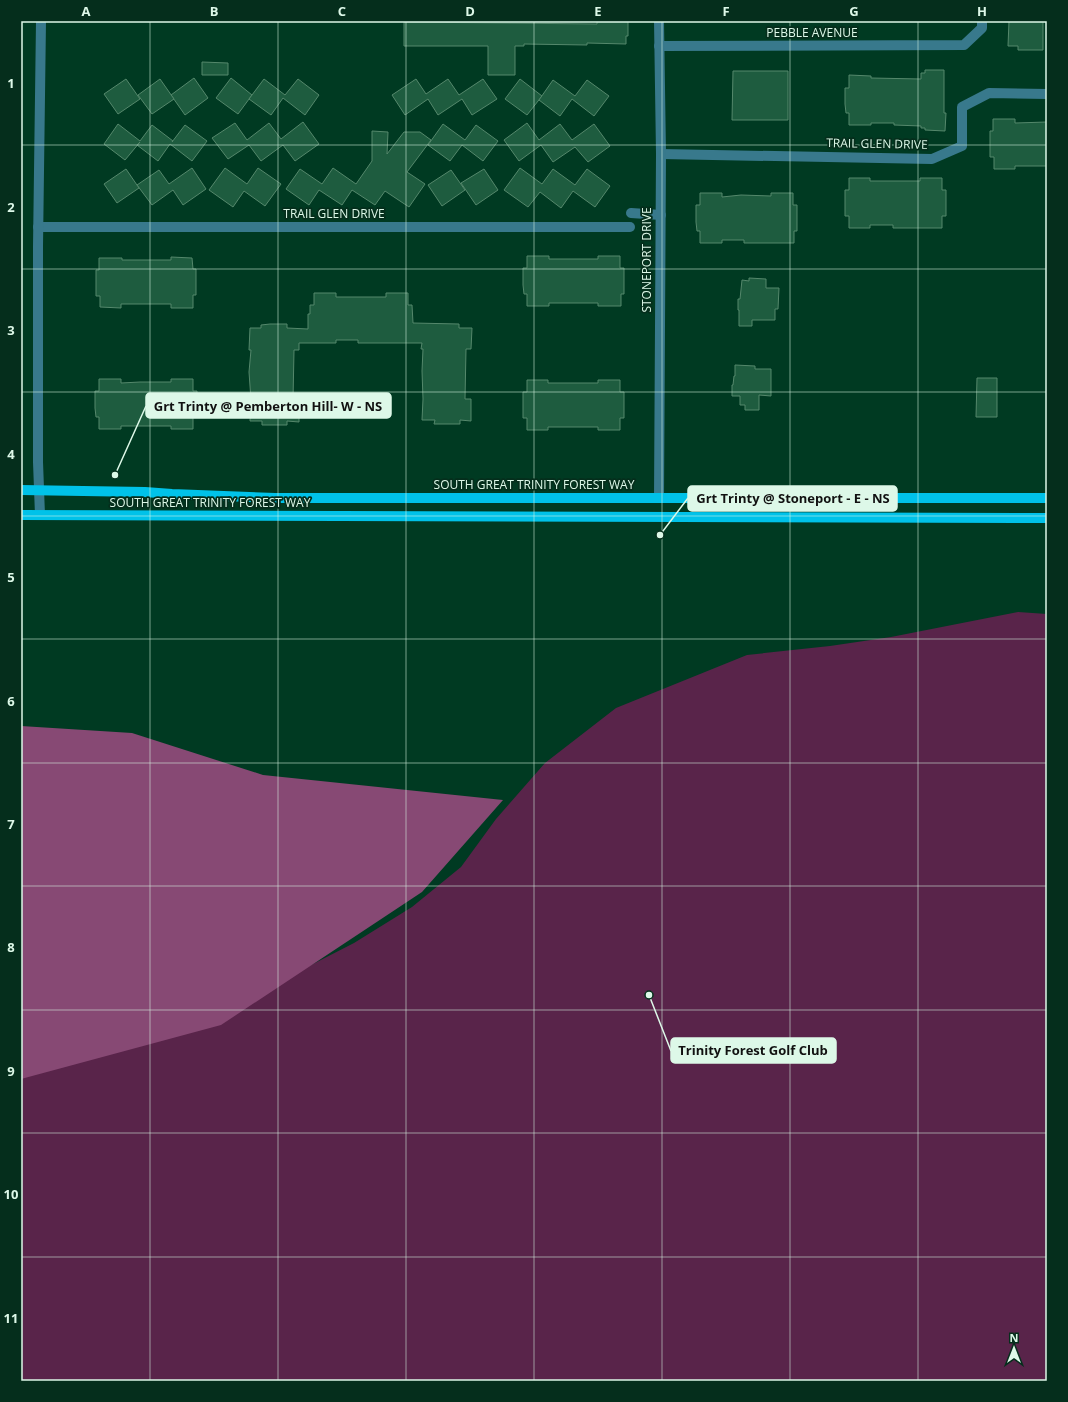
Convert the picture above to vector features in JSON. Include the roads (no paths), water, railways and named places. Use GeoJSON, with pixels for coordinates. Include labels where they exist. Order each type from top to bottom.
{"type":"FeatureCollection","features":[{"type":"Feature","properties":{"kind":"main road","name":"SOUTH GREAT TRINITY FOREST WAY"},"geometry":{"type":"LineString","coordinates":[[21,490],[145,492],[275,498],[1047,498]]}},
{"type":"Feature","properties":{"kind":"main road","name":"SOUTH GREAT TRINITY FOREST WAY"},"geometry":{"type":"LineString","coordinates":[[21,515],[1047,518]]}},
{"type":"Feature","properties":{"kind":"street"},"geometry":{"type":"LineString","coordinates":[[40,515],[38,227],[41,21]]}},
{"type":"Feature","properties":{"kind":"street","name":"STONEPORT DRIVE"},"geometry":{"type":"LineString","coordinates":[[659,21],[661,154],[659,498]]}},
{"type":"Feature","properties":{"kind":"street","name":"PEBBLE AVENUE"},"geometry":{"type":"LineString","coordinates":[[659,46],[964,46],[982,28],[982,21]]}},
{"type":"Feature","properties":{"kind":"street","name":"TRAIL GLEN DRIVE"},"geometry":{"type":"LineString","coordinates":[[661,154],[932,159],[962,146],[962,107],[989,93],[1047,94]]}},
{"type":"Feature","properties":{"kind":"street"},"geometry":{"type":"LineString","coordinates":[[631,214],[661,215]]}},
{"type":"Feature","properties":{"kind":"street","name":"TRAIL GLEN DRIVE"},"geometry":{"type":"LineString","coordinates":[[38,227],[630,227]]}},
{"type":"Feature","properties":{"kind":"place","name":"Grt Trinty @ Pemberton Hill- W - NS"},"geometry":{"type":"Point","coordinates":[115,475]}},
{"type":"Feature","properties":{"kind":"place","name":"Grt Trinty @ Stoneport - E - NS"},"geometry":{"type":"Point","coordinates":[660,535]}},
{"type":"Feature","properties":{"kind":"place","name":"Trinity Forest Golf Club"},"geometry":{"type":"Point","coordinates":[649,995]}}]}
